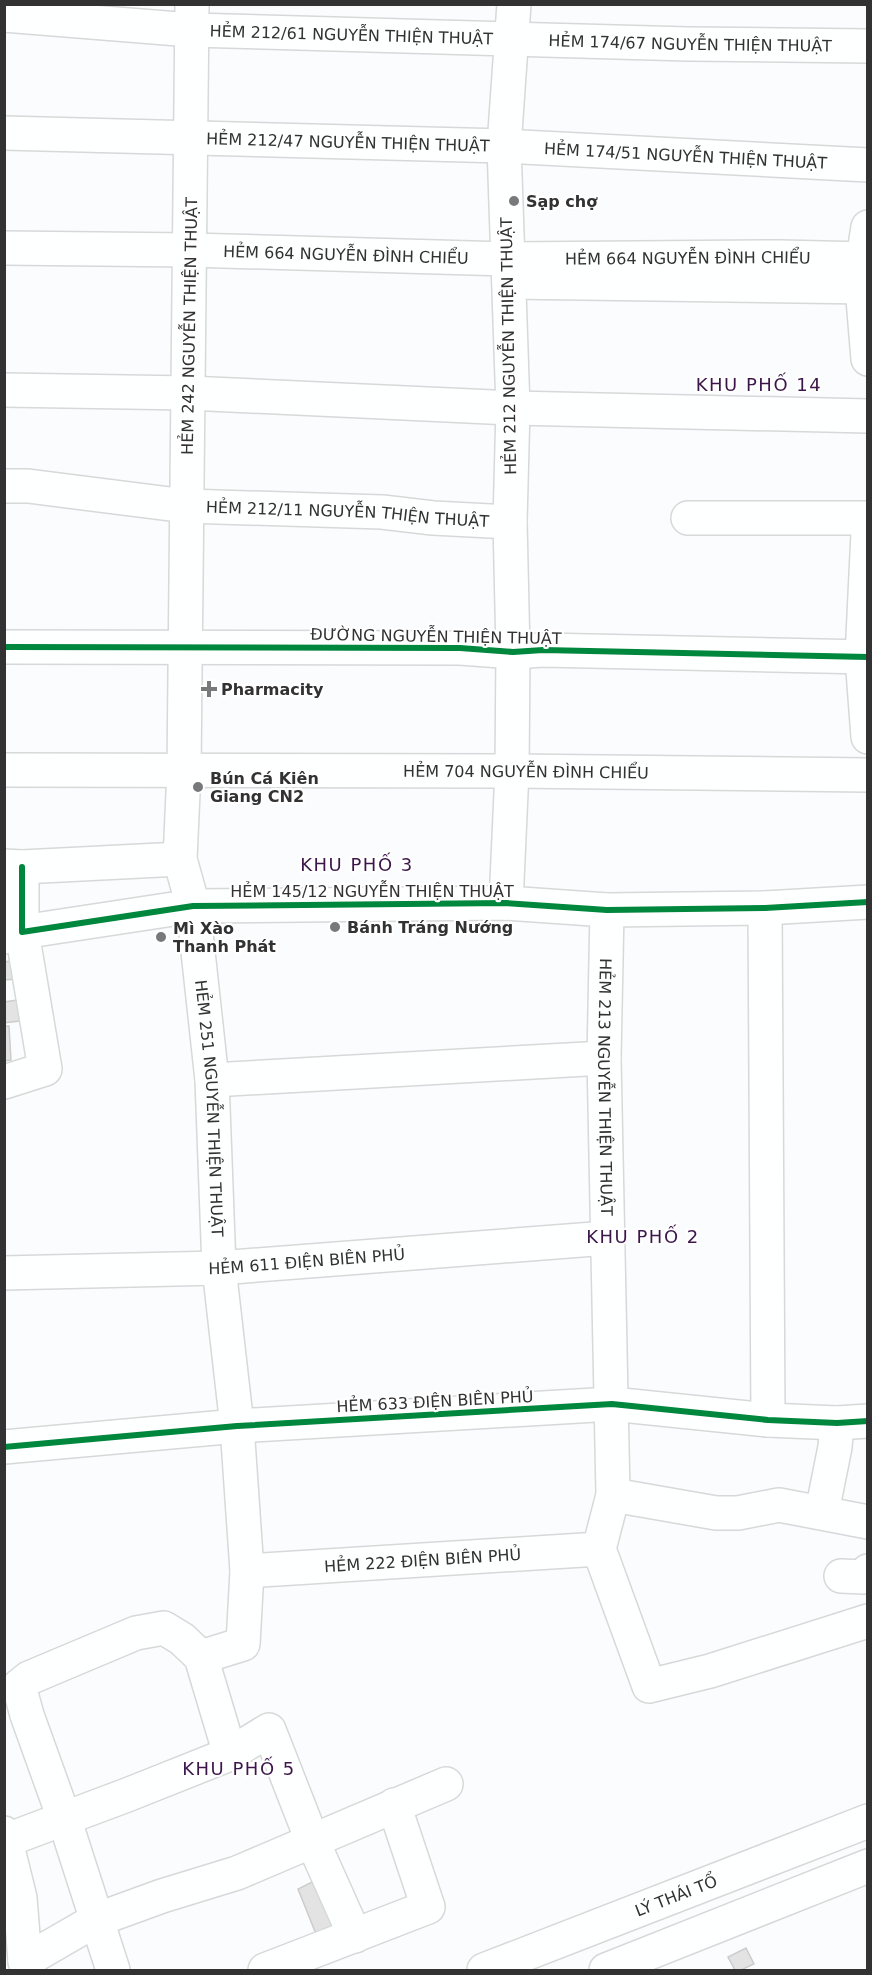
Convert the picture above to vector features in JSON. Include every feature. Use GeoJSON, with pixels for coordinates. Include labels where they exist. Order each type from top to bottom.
{"type":"FeatureCollection","features":[{"type":"Feature","properties":{"kind":"street","name":"HẺM 212 NGUYỄN THIỆN THUẬT"},"geometry":{"type":"LineString","coordinates":[[513,652],[510,522],[513,408],[504,146],[514,4]]}},
{"type":"Feature","properties":{"kind":"street","name":"HẺM 212/61 NGUYỄN THIỆN THUẬT"},"geometry":{"type":"LineString","coordinates":[[4,15],[191,17],[512,39]]}},
{"type":"Feature","properties":{"kind":"street","name":"HẺM 242 NGUYỄN THIỆN THUẬT"},"geometry":{"type":"LineString","coordinates":[[184,647],[191,17]]}},
{"type":"Feature","properties":{"kind":"street","name":"HẺM 174/67 NGUYỄN THIỆN THUẬT"},"geometry":{"type":"LineString","coordinates":[[512,39],[867,46]]}},
{"type":"Feature","properties":{"kind":"street","name":"HẺM 212/47 NGUYỄN THIỆN THUẬT"},"geometry":{"type":"LineString","coordinates":[[4,133],[504,146]]}},
{"type":"Feature","properties":{"kind":"street","name":"HẺM 174/51 NGUYỄN THIỆN THUẬT"},"geometry":{"type":"LineString","coordinates":[[504,146],[867,165]]}},
{"type":"Feature","properties":{"kind":"street"},"geometry":{"type":"LineString","coordinates":[[867,227],[865,273],[867,359]]}},
{"type":"Feature","properties":{"kind":"street","name":"HẺM 664 NGUYỄN ÐÌNH CHIỂU"},"geometry":{"type":"LineString","coordinates":[[4,248],[190,250],[508,270]]}},
{"type":"Feature","properties":{"kind":"street","name":"HẺM 664 NGUYỄN ĐÌNH CHIỂU"},"geometry":{"type":"LineString","coordinates":[[508,270],[779,257],[865,273]]}},
{"type":"Feature","properties":{"kind":"street"},"geometry":{"type":"LineString","coordinates":[[4,390],[188,393],[513,408],[867,416]]}},
{"type":"Feature","properties":{"kind":"street","name":"HẺM 212/11 NGUYỄN THIỆN THUẬT"},"geometry":{"type":"LineString","coordinates":[[4,486],[28,486],[186,506],[382,512],[433,518],[510,522]]}},
{"type":"Feature","properties":{"kind":"street"},"geometry":{"type":"LineString","coordinates":[[688,518],[867,518]]}},
{"type":"Feature","properties":{"kind":"street"},"geometry":{"type":"LineString","coordinates":[[867,533],[865,657],[867,737]]}},
{"type":"Feature","properties":{"kind":"street","name":"ĐƯỜNG NGUYỄN THIỆN THUẬT"},"geometry":{"type":"LineString","coordinates":[[4,647],[460,648],[513,652],[543,650],[865,657]]}},
{"type":"Feature","properties":{"kind":"street","name":"HẺM 251 NGUYỄN THIỆN THUẬT"},"geometry":{"type":"LineString","coordinates":[[184,647],[184,771],[180,860],[193,906],[212,1080],[219,1268],[237,1426],[247,1571],[243,1644],[201,1657]]}},
{"type":"Feature","properties":{"kind":"street"},"geometry":{"type":"LineString","coordinates":[[506,903],[512,771],[513,652]]}},
{"type":"Feature","properties":{"kind":"street","name":"HẺM 704 NGUYỄN ĐÌNH CHIỂU"},"geometry":{"type":"LineString","coordinates":[[4,770],[512,771],[867,775]]}},
{"type":"Feature","properties":{"kind":"street"},"geometry":{"type":"LineString","coordinates":[[4,1082],[45,1069],[13,935],[13,866],[180,860]]}},
{"type":"Feature","properties":{"kind":"street","name":"HẺM 145/12 NGUYỄN THIỆN THUẬT"},"geometry":{"type":"LineString","coordinates":[[13,935],[193,906],[506,903],[607,910],[765,908],[867,902]]}},
{"type":"Feature","properties":{"kind":"street"},"geometry":{"type":"LineString","coordinates":[[765,908],[768,1420]]}},
{"type":"Feature","properties":{"kind":"street","name":"HẺM 213 NGUYỄN THIỆN THUẬT"},"geometry":{"type":"LineString","coordinates":[[599,1549],[613,1495],[604,1058],[607,910]]}},
{"type":"Feature","properties":{"kind":"street"},"geometry":{"type":"LineString","coordinates":[[212,1080],[604,1058]]}},
{"type":"Feature","properties":{"kind":"street","name":"HẺM 611 ÐIỆN BIÊN PHỦ"},"geometry":{"type":"LineString","coordinates":[[4,1273],[219,1268],[607,1238]]}},
{"type":"Feature","properties":{"kind":"street","name":"HẺM 633 ÐIỆN BIÊN PHỦ"},"geometry":{"type":"LineString","coordinates":[[4,1447],[237,1426],[612,1404],[768,1420],[852,1422]]}},
{"type":"Feature","properties":{"kind":"street"},"geometry":{"type":"LineString","coordinates":[[822,1512],[831,1470],[852,1422]]}},
{"type":"Feature","properties":{"kind":"street"},"geometry":{"type":"LineString","coordinates":[[613,1495],[716,1513],[738,1513],[779,1505],[867,1522]]}},
{"type":"Feature","properties":{"kind":"street"},"geometry":{"type":"LineString","coordinates":[[599,1549],[649,1686],[710,1671],[867,1621]]}},
{"type":"Feature","properties":{"kind":"street","name":"HẺM 222 ÐIỆN BIÊN PHỦ"},"geometry":{"type":"LineString","coordinates":[[247,1571],[599,1549]]}},
{"type":"Feature","properties":{"kind":"street"},"geometry":{"type":"LineString","coordinates":[[113,1971],[64,1818],[16,1719],[19,1686],[29,1678],[136,1633],[164,1628],[182,1639],[201,1657],[230,1754]]}},
{"type":"Feature","properties":{"kind":"street"},"geometry":{"type":"LineString","coordinates":[[355,1936],[312,1840],[269,1730],[230,1754],[64,1818],[6,1836],[12,1901],[27,1966],[96,1920],[162,1896],[237,1873],[312,1840],[394,1805],[446,1784]]}},
{"type":"Feature","properties":{"kind":"street"},"geometry":{"type":"LineString","coordinates":[[265,1971],[428,1907],[394,1805]]}},
{"type":"Feature","properties":{"kind":"street","name":"LÝ THÁI TỔ"},"geometry":{"type":"LineString","coordinates":[[484,1971],[867,1821]]}},
{"type":"Feature","properties":{"kind":"street"},"geometry":{"type":"LineString","coordinates":[[606,1971],[867,1866]]}},
{"type":"Feature","properties":{"kind":"building"},"geometry":{"type":"Polygon","coordinates":[[[17,960],[19,979],[4,980],[4,962],[17,960]]]}},
{"type":"Feature","properties":{"kind":"building"},"geometry":{"type":"Polygon","coordinates":[[[17,1000],[20,1021],[4,1023],[4,1002],[17,1000]]]}},
{"type":"Feature","properties":{"kind":"building"},"geometry":{"type":"Polygon","coordinates":[[[4,1026],[9,1026],[11,1060],[4,1061],[4,1026]]]}},
{"type":"Feature","properties":{"kind":"building"},"geometry":{"type":"Polygon","coordinates":[[[324,1876],[347,1933],[320,1944],[298,1889],[324,1876]]]}},
{"type":"Feature","properties":{"kind":"building"},"geometry":{"type":"Polygon","coordinates":[[[746,1948],[754,1964],[741,1970],[735,1970],[728,1957],[746,1948]]]}},
{"type":"Feature","properties":{"kind":"cycle path"},"geometry":{"type":"LineString","coordinates":[[4,647],[460,648],[513,652],[543,650],[868,657]]}},
{"type":"Feature","properties":{"kind":"cycle path"},"geometry":{"type":"LineString","coordinates":[[22,867],[22,932],[193,906],[506,903],[607,910],[765,908],[868,902]]}},
{"type":"Feature","properties":{"kind":"cycle path"},"geometry":{"type":"LineString","coordinates":[[4,1447],[237,1426],[612,1404],[768,1420],[837,1423],[868,1421]]}},
{"type":"Feature","properties":{"kind":"place","name":"Sạp chợ"},"geometry":{"type":"Point","coordinates":[514,201]}},
{"type":"Feature","properties":{"kind":"place","name":"Pharmacity"},"geometry":{"type":"Point","coordinates":[209,689]}},
{"type":"Feature","properties":{"kind":"place","name":"Bún Cá Kiên Giang CN2"},"geometry":{"type":"Point","coordinates":[198,787]}},
{"type":"Feature","properties":{"kind":"place","name":"Bánh Tráng Nướng"},"geometry":{"type":"Point","coordinates":[335,927]}},
{"type":"Feature","properties":{"kind":"place","name":"Mì Xào Thanh Phát"},"geometry":{"type":"Point","coordinates":[161,937]}},
{"type":"Feature","properties":{"kind":"district","name":"KHU PHỐ 14"},"geometry":{"type":"Point","coordinates":[759,385]}},
{"type":"Feature","properties":{"kind":"district","name":"KHU PHỐ 3"},"geometry":{"type":"Point","coordinates":[357,865]}},
{"type":"Feature","properties":{"kind":"district","name":"KHU PHỐ 2"},"geometry":{"type":"Point","coordinates":[643,1237]}},
{"type":"Feature","properties":{"kind":"district","name":"KHU PHỐ 5"},"geometry":{"type":"Point","coordinates":[239,1769]}}]}
